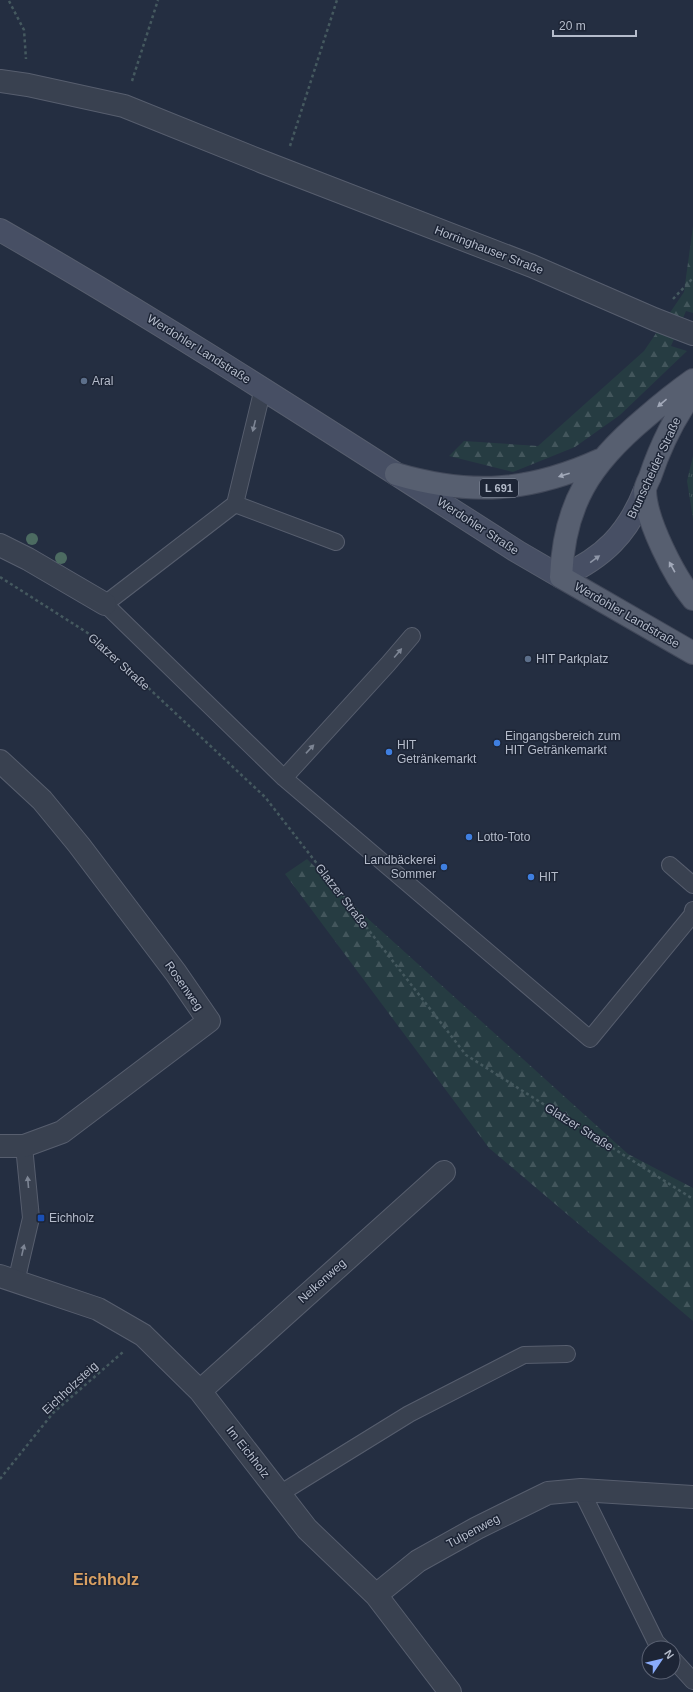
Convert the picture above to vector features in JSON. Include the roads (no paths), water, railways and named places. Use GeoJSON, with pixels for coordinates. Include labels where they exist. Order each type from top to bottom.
{"type":"FeatureCollection","features":[{"type":"Feature","properties":{"kind":"main road","name":"Werdohler Landstraße"},"geometry":{"type":"LineString","coordinates":[[0,230],[75,273],[263,388],[396,474]]}},
{"type":"Feature","properties":{"kind":"main road","name":"Brunscheider Straße"},"geometry":{"type":"LineString","coordinates":[[560,577],[565,533],[572,512],[579,494],[600,460],[632,428],[693,380]]}},
{"type":"Feature","properties":{"kind":"main road","name":"Brunscheider Straße"},"geometry":{"type":"LineString","coordinates":[[560,577],[592,561],[618,538],[630,523],[638,507],[655,461],[668,432],[693,392]]}},
{"type":"Feature","properties":{"kind":"main road","name":"L 691"},"geometry":{"type":"LineString","coordinates":[[396,474],[420,481],[446,486],[498,488],[524,485],[550,479],[576,471],[600,460]]}},
{"type":"Feature","properties":{"kind":"main road","name":"Werdohler Straße"},"geometry":{"type":"LineString","coordinates":[[396,474],[560,577]]}},
{"type":"Feature","properties":{"kind":"main road"},"geometry":{"type":"LineString","coordinates":[[645,490],[656,533],[678,577],[693,600]]}},
{"type":"Feature","properties":{"kind":"main road","name":"Werdohler Landstraße"},"geometry":{"type":"LineString","coordinates":[[560,577],[693,653]]}},
{"type":"Feature","properties":{"kind":"street","name":"Horringhauser Straße"},"geometry":{"type":"LineString","coordinates":[[0,81],[28,85],[124,106],[532,266],[687,332]]}},
{"type":"Feature","properties":{"kind":"street"},"geometry":{"type":"LineString","coordinates":[[0,545],[28,559],[105,604]]}},
{"type":"Feature","properties":{"kind":"street","name":"Rosenweg"},"geometry":{"type":"LineString","coordinates":[[0,761],[42,800],[80,845],[176,973],[209,1022],[62,1132],[24,1146],[0,1146]]}},
{"type":"Feature","properties":{"kind":"street","name":"Nelkenweg"},"geometry":{"type":"LineString","coordinates":[[200,1391],[444,1172]]}},
{"type":"Feature","properties":{"kind":"street","name":"Im Eichholz"},"geometry":{"type":"LineString","coordinates":[[8,1279],[98,1309],[143,1334],[200,1391],[281,1493],[307,1529],[376,1595],[450,1692]]}},
{"type":"Feature","properties":{"kind":"street","name":"Tulpenweg"},"geometry":{"type":"LineString","coordinates":[[376,1595],[418,1561],[477,1528],[548,1493],[581,1490],[693,1497]]}},
{"type":"Feature","properties":{"kind":"lane"},"geometry":{"type":"LineString","coordinates":[[263,388],[235,504],[105,604],[284,778],[590,1039],[692,916],[693,910]]}},
{"type":"Feature","properties":{"kind":"lane"},"geometry":{"type":"LineString","coordinates":[[235,504],[336,542]]}},
{"type":"Feature","properties":{"kind":"lane"},"geometry":{"type":"LineString","coordinates":[[284,778],[412,636]]}},
{"type":"Feature","properties":{"kind":"lane"},"geometry":{"type":"LineString","coordinates":[[670,865],[693,885]]}},
{"type":"Feature","properties":{"kind":"lane"},"geometry":{"type":"LineString","coordinates":[[8,1279],[31,1218],[24,1146]]}},
{"type":"Feature","properties":{"kind":"lane"},"geometry":{"type":"LineString","coordinates":[[281,1493],[409,1414],[524,1355],[567,1354]]}},
{"type":"Feature","properties":{"kind":"lane"},"geometry":{"type":"LineString","coordinates":[[581,1490],[655,1640]]}},
{"type":"Feature","properties":{"kind":"lane"},"geometry":{"type":"LineString","coordinates":[[681,1668],[693,1681]]}},
{"type":"Feature","properties":{"kind":"place","name":"Aral"},"geometry":{"type":"Point","coordinates":[84,381]}},
{"type":"Feature","properties":{"kind":"place","name":"HIT Parkplatz"},"geometry":{"type":"Point","coordinates":[528,659]}},
{"type":"Feature","properties":{"kind":"place","name":"Eingangsbereich zum HIT Getränkemarkt"},"geometry":{"type":"Point","coordinates":[497,743]}},
{"type":"Feature","properties":{"kind":"place","name":"HIT Getränkemarkt"},"geometry":{"type":"Point","coordinates":[389,752]}},
{"type":"Feature","properties":{"kind":"place","name":"Lotto-Toto"},"geometry":{"type":"Point","coordinates":[469,837]}},
{"type":"Feature","properties":{"kind":"place","name":"Landbäckerei Sommer"},"geometry":{"type":"Point","coordinates":[444,867]}},
{"type":"Feature","properties":{"kind":"place","name":"HIT"},"geometry":{"type":"Point","coordinates":[531,877]}},
{"type":"Feature","properties":{"kind":"place","name":"Eichholz"},"geometry":{"type":"Point","coordinates":[41,1218]}},
{"type":"Feature","properties":{"kind":"district","name":"Eichholz"},"geometry":{"type":"Point","coordinates":[106,1579]}}]}
